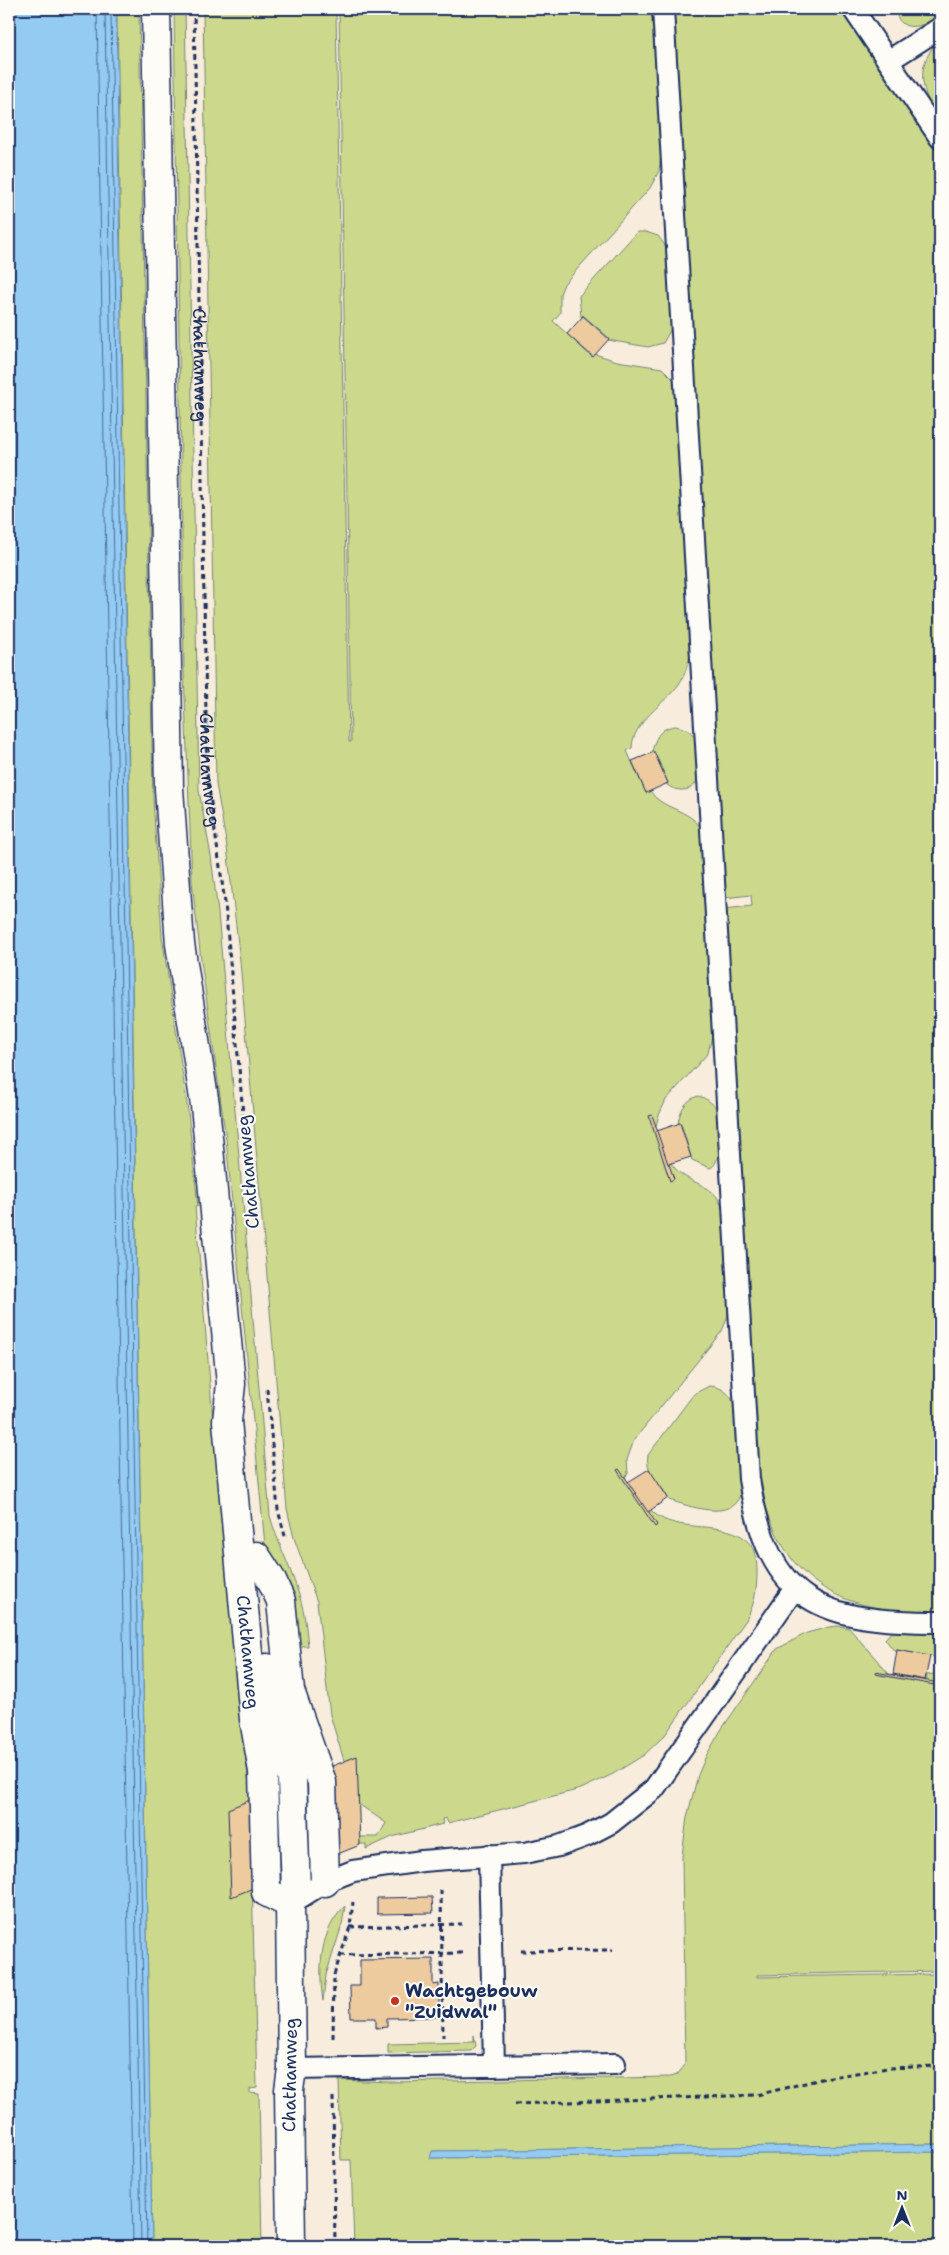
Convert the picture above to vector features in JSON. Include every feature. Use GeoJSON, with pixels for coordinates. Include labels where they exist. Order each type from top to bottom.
{"type":"FeatureCollection","features":[{"type":"Feature","properties":{"kind":"street","name":"Chathamweg"},"geometry":{"type":"LineString","coordinates":[[156,9],[170,798],[180,944],[207,1122],[231,1384],[227,1421],[254,1719],[263,1772],[266,1892],[290,1904]]}},
{"type":"Feature","properties":{"kind":"street","name":"Chathamweg"},"geometry":{"type":"LineString","coordinates":[[231,1384],[243,1420],[269,1690],[292,1779],[296,1890],[290,1904],[292,2069],[289,2090],[291,2246]]}},
{"type":"Feature","properties":{"kind":"street","name":"Chathamweg"},"geometry":{"type":"LineString","coordinates":[[256,1556],[271,1579],[281,1601],[290,1690],[322,1782],[325,1882]]}},
{"type":"Feature","properties":{"kind":"lane"},"geometry":{"type":"LineString","coordinates":[[663,9],[749,1479],[762,1537],[779,1572],[809,1599],[827,1609],[860,1618],[898,1622],[940,1622]]}},
{"type":"Feature","properties":{"kind":"lane"},"geometry":{"type":"LineString","coordinates":[[853,9],[940,138]]}},
{"type":"Feature","properties":{"kind":"lane"},"geometry":{"type":"LineString","coordinates":[[888,61],[940,28]]}},
{"type":"Feature","properties":{"kind":"lane"},"geometry":{"type":"LineString","coordinates":[[290,1904],[325,1882],[353,1871],[440,1860],[524,1853],[559,1846],[586,1836],[611,1823],[654,1789],[795,1588]]}},
{"type":"Feature","properties":{"kind":"lane"},"geometry":{"type":"LineString","coordinates":[[488,1855],[494,2066]]}},
{"type":"Feature","properties":{"kind":"lane"},"geometry":{"type":"LineString","coordinates":[[292,2069],[615,2064]]}},
{"type":"Feature","properties":{"kind":"path","name":"Chathamweg"},"geometry":{"type":"LineString","coordinates":[[194,9],[207,774],[225,904],[245,1138]]}},
{"type":"Feature","properties":{"kind":"path"},"geometry":{"type":"LineString","coordinates":[[266,1383],[281,1527]]}},
{"type":"Feature","properties":{"kind":"path"},"geometry":{"type":"LineString","coordinates":[[440,1860],[443,2037]]}},
{"type":"Feature","properties":{"kind":"path"},"geometry":{"type":"LineString","coordinates":[[333,2039],[334,1975],[350,1926],[353,1899],[353,1871]]}},
{"type":"Feature","properties":{"kind":"path"},"geometry":{"type":"LineString","coordinates":[[350,1926],[490,1924]]}},
{"type":"Feature","properties":{"kind":"path"},"geometry":{"type":"LineString","coordinates":[[514,2104],[757,2095],[825,2078],[879,2069],[940,2066]]}},
{"type":"Feature","properties":{"kind":"path"},"geometry":{"type":"LineString","coordinates":[[333,2089],[335,2246]]}},
{"type":"Feature","properties":{"kind":"green space"},"geometry":{"type":"Polygon","coordinates":[[[117,9],[139,9],[153,799],[162,936],[188,1111],[198,1207],[195,1206],[222,1527],[240,1718],[250,1790],[257,2088],[250,2089],[250,2093],[259,2094],[262,2246],[152,2246],[117,9]]]}},
{"type":"Feature","properties":{"kind":"green space"},"geometry":{"type":"Polygon","coordinates":[[[174,9],[185,9],[199,791],[211,856],[218,913],[270,1516],[299,1596],[308,1646],[297,1646],[265,1545],[226,1139],[192,881],[184,673],[174,9]]]}},
{"type":"Feature","properties":{"kind":"green space"},"geometry":{"type":"Polygon","coordinates":[[[203,9],[336,9],[349,742],[351,742],[339,9],[655,9],[662,146],[659,171],[650,188],[564,284],[560,294],[560,313],[553,321],[592,357],[595,354],[617,361],[662,368],[675,381],[691,651],[685,672],[679,684],[643,721],[633,739],[632,748],[627,751],[646,793],[650,791],[661,802],[696,821],[701,828],[713,1032],[708,1053],[666,1100],[656,1126],[668,1164],[671,1163],[682,1175],[707,1188],[722,1206],[724,1212],[729,1308],[722,1331],[634,1440],[627,1460],[628,1474],[625,1477],[648,1512],[651,1510],[664,1519],[680,1524],[731,1531],[745,1538],[754,1551],[757,1571],[756,1590],[752,1608],[746,1620],[665,1735],[644,1755],[613,1774],[581,1789],[448,1823],[446,1818],[442,1819],[443,1824],[392,1837],[366,1849],[366,1844],[359,1844],[359,1837],[378,1837],[386,1823],[357,1803],[330,1715],[317,1602],[294,1538],[287,1509],[240,961],[227,847],[216,784],[203,9]]]}},
{"type":"Feature","properties":{"kind":"green space"},"geometry":{"type":"Polygon","coordinates":[[[673,9],[841,9],[940,155],[940,1613],[903,1611],[871,1606],[842,1598],[818,1584],[797,1566],[781,1542],[768,1512],[758,1475],[724,909],[752,906],[751,895],[724,898],[673,9]]]}},
{"type":"Feature","properties":{"kind":"green space"},"geometry":{"type":"Polygon","coordinates":[[[895,9],[940,9],[940,17],[920,26],[907,26],[902,23],[895,9]]]}},
{"type":"Feature","properties":{"kind":"green space"},"geometry":{"type":"Polygon","coordinates":[[[940,39],[940,121],[928,100],[923,80],[923,70],[931,49],[940,39]]]}},
{"type":"Feature","properties":{"kind":"green space"},"geometry":{"type":"Polygon","coordinates":[[[637,232],[646,232],[658,236],[667,248],[671,329],[663,343],[648,347],[608,340],[609,338],[583,315],[581,317],[579,296],[637,232]]]}},
{"type":"Feature","properties":{"kind":"green space"},"geometry":{"type":"Polygon","coordinates":[[[676,726],[686,729],[691,733],[695,738],[697,749],[698,777],[693,786],[685,790],[675,789],[666,784],[668,783],[654,751],[652,752],[659,734],[670,727],[676,726]]]}},
{"type":"Feature","properties":{"kind":"green space"},"geometry":{"type":"Polygon","coordinates":[[[698,1096],[706,1099],[713,1105],[719,1115],[719,1150],[714,1165],[710,1168],[692,1160],[681,1123],[678,1123],[684,1106],[698,1096]]]}},
{"type":"Feature","properties":{"kind":"green space"},"geometry":{"type":"Polygon","coordinates":[[[709,1386],[714,1386],[726,1392],[732,1399],[735,1407],[740,1495],[735,1503],[728,1508],[719,1510],[698,1508],[669,1500],[651,1473],[648,1461],[648,1455],[694,1394],[709,1386]]]}},
{"type":"Feature","properties":{"kind":"green space"},"geometry":{"type":"Polygon","coordinates":[[[839,1626],[849,1628],[889,1674],[926,1680],[927,1675],[940,1673],[940,1971],[757,1975],[757,1977],[940,1974],[940,2144],[433,2151],[431,2158],[940,2152],[940,2246],[354,2246],[351,2160],[341,2160],[339,2080],[390,2082],[671,2077],[677,2075],[685,2065],[682,1856],[687,1817],[698,1775],[706,1756],[721,1730],[777,1649],[807,1633],[839,1626]]]}},
{"type":"Feature","properties":{"kind":"green space"},"geometry":{"type":"Polygon","coordinates":[[[891,1632],[940,1633],[940,1654],[934,1657],[896,1650],[895,1652],[885,1639],[891,1632]]]}},
{"type":"Feature","properties":{"kind":"green space"},"geometry":{"type":"Polygon","coordinates":[[[345,1906],[342,1925],[326,1975],[323,2001],[321,1962],[323,1950],[330,1926],[345,1906]]]}},
{"type":"Feature","properties":{"kind":"green space"},"geometry":{"type":"Polygon","coordinates":[[[474,2035],[476,2046],[471,2051],[388,2053],[388,2044],[474,2042],[474,2035]]]}},
{"type":"Feature","properties":{"kind":"water"},"geometry":{"type":"Polygon","coordinates":[[[9,9],[116,9],[152,2246],[9,2246],[9,9]]]}},
{"type":"Feature","properties":{"kind":"water"},"geometry":{"type":"Polygon","coordinates":[[[940,2144],[940,2152],[430,2158],[432,2151],[940,2144]]]}},
{"type":"Feature","properties":{"kind":"building"},"geometry":{"type":"Polygon","coordinates":[[[583,316],[609,339],[593,357],[567,334],[583,316]]]}},
{"type":"Feature","properties":{"kind":"building"},"geometry":{"type":"Polygon","coordinates":[[[654,752],[668,783],[646,793],[632,761],[654,752]]]}},
{"type":"Feature","properties":{"kind":"building"},"geometry":{"type":"Polygon","coordinates":[[[652,1115],[674,1179],[670,1181],[649,1116],[652,1115]]]}},
{"type":"Feature","properties":{"kind":"building"},"geometry":{"type":"Polygon","coordinates":[[[680,1123],[691,1157],[668,1164],[657,1131],[680,1123]]]}},
{"type":"Feature","properties":{"kind":"building"},"geometry":{"type":"Polygon","coordinates":[[[619,1469],[657,1525],[655,1527],[617,1470],[619,1469]]]}},
{"type":"Feature","properties":{"kind":"building"},"geometry":{"type":"Polygon","coordinates":[[[649,1469],[668,1498],[648,1512],[628,1482],[649,1469]]]}},
{"type":"Feature","properties":{"kind":"building"},"geometry":{"type":"Polygon","coordinates":[[[897,1650],[930,1656],[925,1680],[893,1674],[897,1650]]]}},
{"type":"Feature","properties":{"kind":"building"},"geometry":{"type":"Polygon","coordinates":[[[875,1672],[940,1683],[940,1686],[875,1674],[875,1672]]]}},
{"type":"Feature","properties":{"kind":"building"},"geometry":{"type":"Polygon","coordinates":[[[357,1756],[360,1845],[231,1897],[228,1809],[357,1756]]]}},
{"type":"Feature","properties":{"kind":"building"},"geometry":{"type":"Polygon","coordinates":[[[432,1897],[433,1913],[377,1914],[377,1898],[432,1897]]]}},
{"type":"Feature","properties":{"kind":"building","name":"Wachtgebouw \"Zuidwal\""},"geometry":{"type":"Polygon","coordinates":[[[433,1959],[433,1985],[439,1984],[439,2017],[387,2018],[387,2027],[376,2028],[376,2018],[351,2018],[350,1986],[360,1986],[360,1960],[433,1959]]]}},
{"type":"Feature","properties":{"kind":"place","name":"Wachtgebouw \"Zuidwal\""},"geometry":{"type":"Point","coordinates":[395,2001]}}]}
